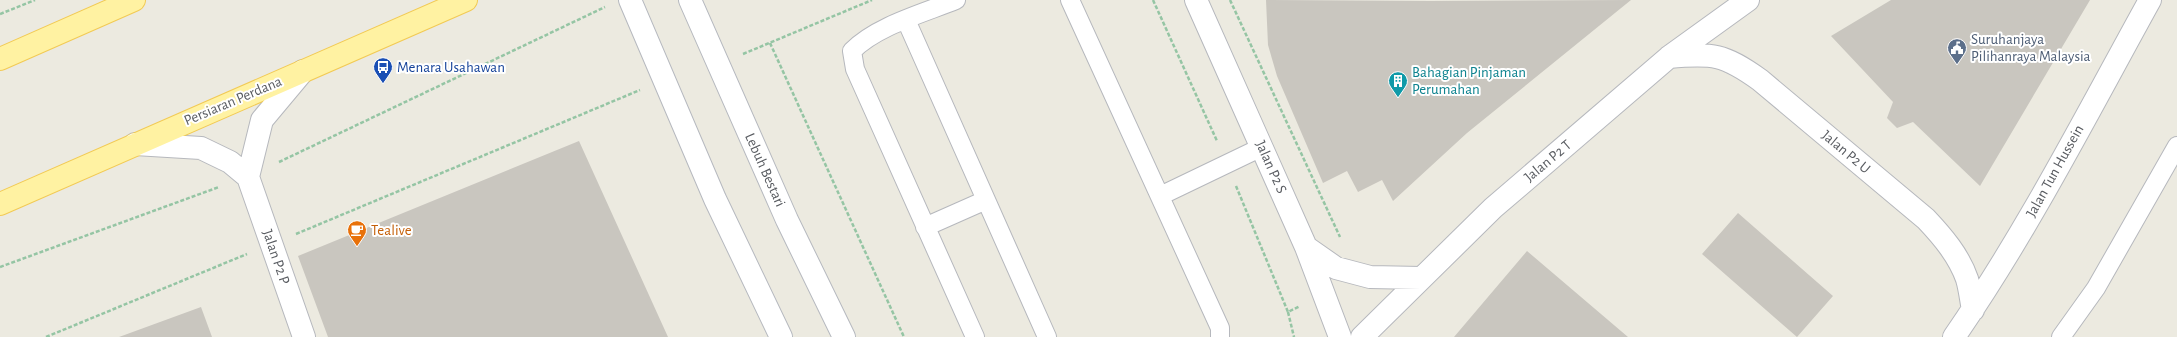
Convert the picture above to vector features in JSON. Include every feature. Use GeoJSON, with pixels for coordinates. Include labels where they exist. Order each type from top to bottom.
{"type":"FeatureCollection","features":[{"type":"Feature","properties":{"kind":"main road"},"geometry":{"type":"LineString","coordinates":[[0,59],[134,0]]}},
{"type":"Feature","properties":{"kind":"main road","name":"Persiaran Perdana"},"geometry":{"type":"LineString","coordinates":[[0,204],[134,144],[466,0]]}},
{"type":"Feature","properties":{"kind":"street"},"geometry":{"type":"LineString","coordinates":[[630,0],[715,199],[781,337]]}},
{"type":"Feature","properties":{"kind":"street","name":"Lebuh Bestari"},"geometry":{"type":"LineString","coordinates":[[690,0],[787,220],[844,337]]}},
{"type":"Feature","properties":{"kind":"street","name":"Jalan P2 S"},"geometry":{"type":"LineString","coordinates":[[1196,0],[1306,247],[1340,337]]}},
{"type":"Feature","properties":{"kind":"street","name":"Jalan P2 T"},"geometry":{"type":"LineString","coordinates":[[1362,337],[1492,208],[1669,57],[1748,0]]}},
{"type":"Feature","properties":{"kind":"street","name":"Jalan Tun Hussein"},"geometry":{"type":"LineString","coordinates":[[1954,337],[1973,310],[2044,193],[2150,0]]}},
{"type":"Feature","properties":{"kind":"street","name":"Jalan P2 U"},"geometry":{"type":"LineString","coordinates":[[1669,57],[1695,55],[1719,56],[1741,66],[1760,80],[1926,220],[1941,235],[1954,253],[1967,279],[1973,310]]}},
{"type":"Feature","properties":{"kind":"street"},"geometry":{"type":"LineString","coordinates":[[134,144],[201,148],[230,162],[248,177],[262,120],[303,71]]}},
{"type":"Feature","properties":{"kind":"street","name":"Jalan P2 P"},"geometry":{"type":"LineString","coordinates":[[248,177],[304,337]]}},
{"type":"Feature","properties":{"kind":"street"},"geometry":{"type":"LineString","coordinates":[[1306,247],[1336,268],[1370,277],[1421,278]]}},
{"type":"Feature","properties":{"kind":"lane"},"geometry":{"type":"LineString","coordinates":[[956,0],[862,40],[852,51],[855,69],[974,337]]}},
{"type":"Feature","properties":{"kind":"lane"},"geometry":{"type":"LineString","coordinates":[[1070,0],[1220,328],[1220,337]]}},
{"type":"Feature","properties":{"kind":"lane"},"geometry":{"type":"LineString","coordinates":[[906,20],[1047,337]]}},
{"type":"Feature","properties":{"kind":"lane"},"geometry":{"type":"LineString","coordinates":[[2061,337],[2096,288],[2177,146]]}},
{"type":"Feature","properties":{"kind":"lane"},"geometry":{"type":"LineString","coordinates":[[1160,196],[1262,147]]}},
{"type":"Feature","properties":{"kind":"lane"},"geometry":{"type":"LineString","coordinates":[[925,227],[986,200]]}},
{"type":"Feature","properties":{"kind":"path"},"geometry":{"type":"LineString","coordinates":[[0,14],[35,0]]}},
{"type":"Feature","properties":{"kind":"path"},"geometry":{"type":"LineString","coordinates":[[718,64],[872,0]]}},
{"type":"Feature","properties":{"kind":"path"},"geometry":{"type":"LineString","coordinates":[[1230,0],[1346,250],[1336,268]]}},
{"type":"Feature","properties":{"kind":"path"},"geometry":{"type":"LineString","coordinates":[[0,267],[248,177],[608,6]]}},
{"type":"Feature","properties":{"kind":"path"},"geometry":{"type":"LineString","coordinates":[[770,43],[904,337]]}},
{"type":"Feature","properties":{"kind":"path"},"geometry":{"type":"LineString","coordinates":[[46,337],[664,80]]}},
{"type":"Feature","properties":{"kind":"path"},"geometry":{"type":"LineString","coordinates":[[1288,312],[1294,337]]}},
{"type":"Feature","properties":{"kind":"building","name":"Bahagian Pinjaman Perumahan"},"geometry":{"type":"Polygon","coordinates":[[[1266,0],[1631,0],[1467,133],[1393,201],[1382,180],[1358,192],[1347,171],[1323,183],[1277,76],[1268,45],[1266,0]]]}},
{"type":"Feature","properties":{"kind":"building","name":"Suruhanjaya Pilihanraya Malaysia"},"geometry":{"type":"Polygon","coordinates":[[[1891,0],[2090,0],[1980,186],[1913,122],[1897,128],[1887,118],[1893,102],[1831,36],[1891,0]]]}},
{"type":"Feature","properties":{"kind":"building"},"geometry":{"type":"Polygon","coordinates":[[[579,141],[668,337],[328,337],[298,256],[579,141]]]}},
{"type":"Feature","properties":{"kind":"building"},"geometry":{"type":"Polygon","coordinates":[[[1738,213],[1833,296],[1797,337],[1702,254],[1738,213]]]}},
{"type":"Feature","properties":{"kind":"building"},"geometry":{"type":"Polygon","coordinates":[[[1527,251],[1628,337],[1454,337],[1527,251]]]}},
{"type":"Feature","properties":{"kind":"building"},"geometry":{"type":"Polygon","coordinates":[[[201,307],[212,337],[119,337],[201,307]]]}},
{"type":"Feature","properties":{"kind":"place","name":"Suruhanjaya Pilihanraya Malaysia"},"geometry":{"type":"Point","coordinates":[1957,65]}},
{"type":"Feature","properties":{"kind":"place","name":"Menara Usahawan"},"geometry":{"type":"Point","coordinates":[383,84]}},
{"type":"Feature","properties":{"kind":"place","name":"Bahagian Pinjaman Perumahan"},"geometry":{"type":"Point","coordinates":[1398,98]}},
{"type":"Feature","properties":{"kind":"place","name":"Tealive"},"geometry":{"type":"Point","coordinates":[357,247]}}]}
